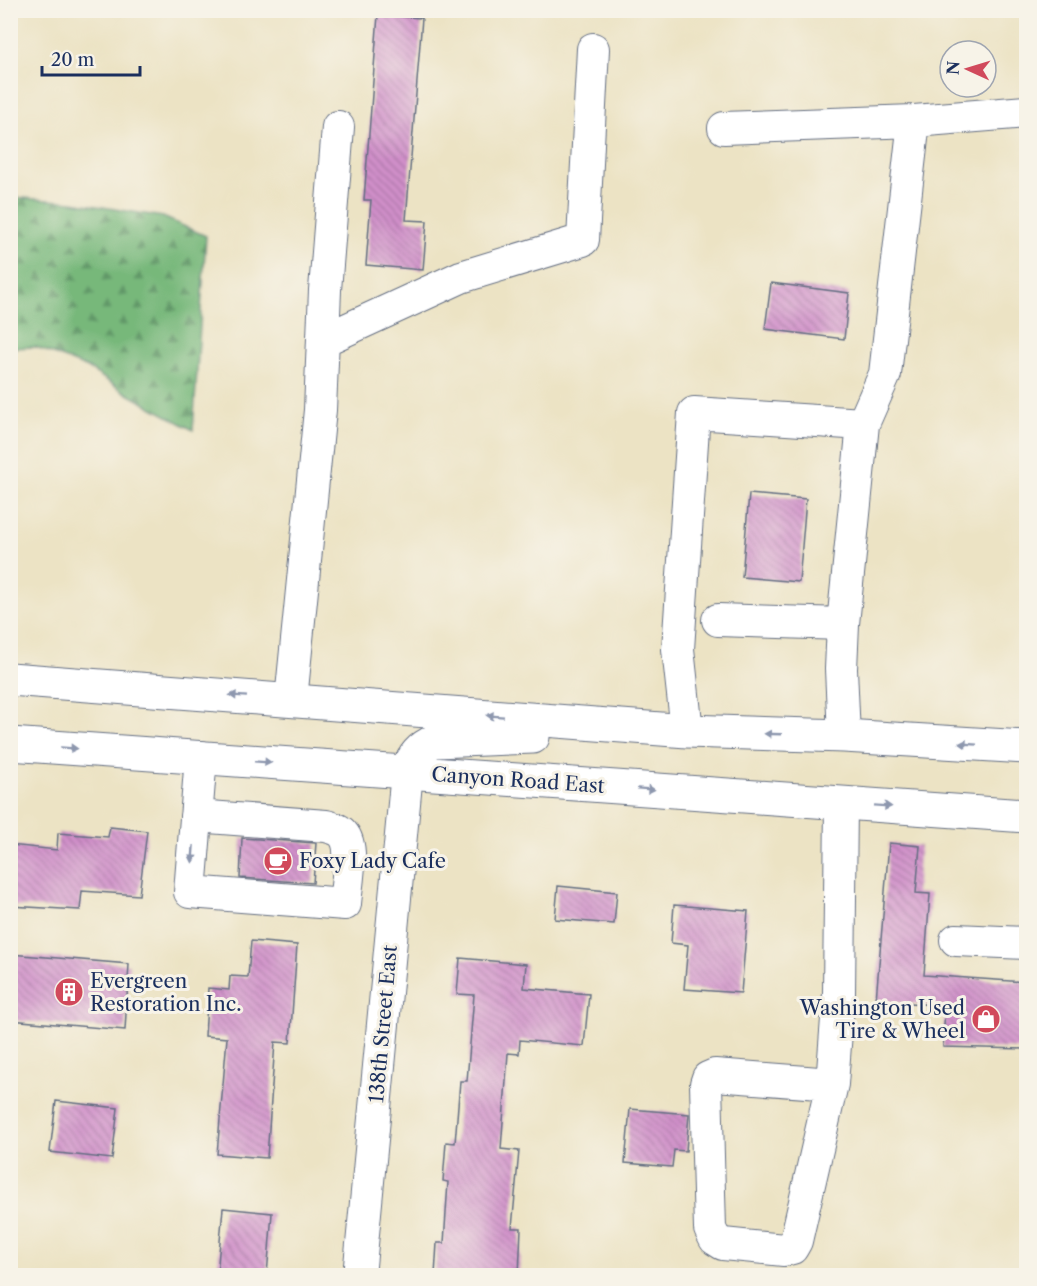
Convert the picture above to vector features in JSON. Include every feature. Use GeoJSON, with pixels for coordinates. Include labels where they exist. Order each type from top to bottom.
{"type":"FeatureCollection","features":[{"type":"Feature","properties":{"kind":"main road"},"geometry":{"type":"LineString","coordinates":[[10,679],[687,731],[844,736],[1026,747]]}},
{"type":"Feature","properties":{"kind":"main road"},"geometry":{"type":"LineString","coordinates":[[407,772],[417,752],[425,745],[435,741],[687,731]]}},
{"type":"Feature","properties":{"kind":"main road","name":"Canyon Road East"},"geometry":{"type":"LineString","coordinates":[[10,744],[1026,816]]}},
{"type":"Feature","properties":{"kind":"street"},"geometry":{"type":"LineString","coordinates":[[324,340],[461,277],[583,240],[593,49]]}},
{"type":"Feature","properties":{"kind":"street"},"geometry":{"type":"LineString","coordinates":[[724,128],[914,121],[1026,112]]}},
{"type":"Feature","properties":{"kind":"street"},"geometry":{"type":"LineString","coordinates":[[844,736],[841,669],[843,624],[863,424],[885,374],[914,121]]}},
{"type":"Feature","properties":{"kind":"street"},"geometry":{"type":"LineString","coordinates":[[291,700],[319,422],[338,127]]}},
{"type":"Feature","properties":{"kind":"street"},"geometry":{"type":"LineString","coordinates":[[687,731],[678,649],[694,413],[863,424]]}},
{"type":"Feature","properties":{"kind":"street"},"geometry":{"type":"LineString","coordinates":[[718,620],[843,624]]}},
{"type":"Feature","properties":{"kind":"street"},"geometry":{"type":"LineString","coordinates":[[196,816],[326,826],[338,829],[345,835],[350,849],[345,904],[190,892],[196,816],[201,757]]}},
{"type":"Feature","properties":{"kind":"street","name":"138th Street East"},"geometry":{"type":"LineString","coordinates":[[359,1275],[407,772]]}},
{"type":"Feature","properties":{"kind":"street"},"geometry":{"type":"LineString","coordinates":[[832,1084],[715,1075],[708,1078],[706,1084],[710,1229],[715,1239],[723,1244],[784,1250],[792,1248],[796,1241],[832,1084],[839,993],[841,803]]}},
{"type":"Feature","properties":{"kind":"street"},"geometry":{"type":"LineString","coordinates":[[346,888],[396,894]]}},
{"type":"Feature","properties":{"kind":"street"},"geometry":{"type":"LineString","coordinates":[[956,940],[1026,943]]}},
{"type":"Feature","properties":{"kind":"green space"},"geometry":{"type":"Polygon","coordinates":[[[11,197],[73,202],[163,217],[206,236],[193,430],[128,394],[88,368],[36,347],[11,348],[11,197]]]}},
{"type":"Feature","properties":{"kind":"building"},"geometry":{"type":"Polygon","coordinates":[[[378,15],[422,18],[406,220],[427,221],[423,270],[366,265],[371,200],[364,200],[378,15]]]}},
{"type":"Feature","properties":{"kind":"building"},"geometry":{"type":"Polygon","coordinates":[[[771,283],[849,293],[844,339],[765,329],[771,283]]]}},
{"type":"Feature","properties":{"kind":"building"},"geometry":{"type":"Polygon","coordinates":[[[749,494],[806,499],[799,582],[742,577],[749,494]]]}},
{"type":"Feature","properties":{"kind":"building"},"geometry":{"type":"Polygon","coordinates":[[[110,827],[147,831],[139,895],[82,891],[80,910],[10,906],[10,845],[57,850],[58,833],[108,837],[110,827]]]}},
{"type":"Feature","properties":{"kind":"building","name":"Foxy Lady Cafe"},"geometry":{"type":"Polygon","coordinates":[[[242,838],[316,843],[313,883],[240,878],[242,838]]]}},
{"type":"Feature","properties":{"kind":"building"},"geometry":{"type":"Polygon","coordinates":[[[889,843],[920,846],[916,893],[930,894],[924,975],[1026,982],[1026,1049],[943,1047],[945,1006],[876,1000],[889,843]]]}},
{"type":"Feature","properties":{"kind":"building"},"geometry":{"type":"Polygon","coordinates":[[[558,886],[617,892],[614,924],[555,919],[558,886]]]}},
{"type":"Feature","properties":{"kind":"building"},"geometry":{"type":"Polygon","coordinates":[[[674,905],[748,911],[741,993],[684,989],[688,945],[671,943],[674,905]]]}},
{"type":"Feature","properties":{"kind":"building"},"geometry":{"type":"Polygon","coordinates":[[[251,941],[297,945],[290,1043],[275,1042],[267,1158],[217,1154],[227,1038],[205,1036],[208,988],[229,990],[230,976],[248,977],[251,941]]]}},
{"type":"Feature","properties":{"kind":"building","name":"Evergreen Restoration Inc."},"geometry":{"type":"Polygon","coordinates":[[[10,954],[129,964],[125,1030],[10,1020],[10,954]]]}},
{"type":"Feature","properties":{"kind":"building"},"geometry":{"type":"Polygon","coordinates":[[[460,958],[526,964],[524,988],[589,994],[584,1046],[520,1040],[519,1054],[508,1053],[501,1149],[519,1151],[512,1228],[521,1228],[519,1275],[435,1275],[437,1243],[444,1243],[448,1182],[443,1181],[446,1142],[455,1143],[460,1081],[467,1081],[474,995],[457,994],[460,958]]]}},
{"type":"Feature","properties":{"kind":"building"},"geometry":{"type":"Polygon","coordinates":[[[56,1101],[118,1108],[112,1159],[50,1152],[56,1101]]]}},
{"type":"Feature","properties":{"kind":"building"},"geometry":{"type":"Polygon","coordinates":[[[630,1109],[689,1114],[686,1151],[674,1150],[672,1167],[625,1163],[630,1109]]]}},
{"type":"Feature","properties":{"kind":"building"},"geometry":{"type":"Polygon","coordinates":[[[223,1208],[272,1213],[267,1275],[217,1275],[223,1208]]]}},
{"type":"Feature","properties":{"kind":"place","name":"Foxy Lady Cafe"},"geometry":{"type":"Point","coordinates":[278,861]}},
{"type":"Feature","properties":{"kind":"place","name":"Evergreen Restoration Inc."},"geometry":{"type":"Point","coordinates":[69,992]}},
{"type":"Feature","properties":{"kind":"place","name":"Washington Used Tire & Wheel"},"geometry":{"type":"Point","coordinates":[986,1019]}}]}
